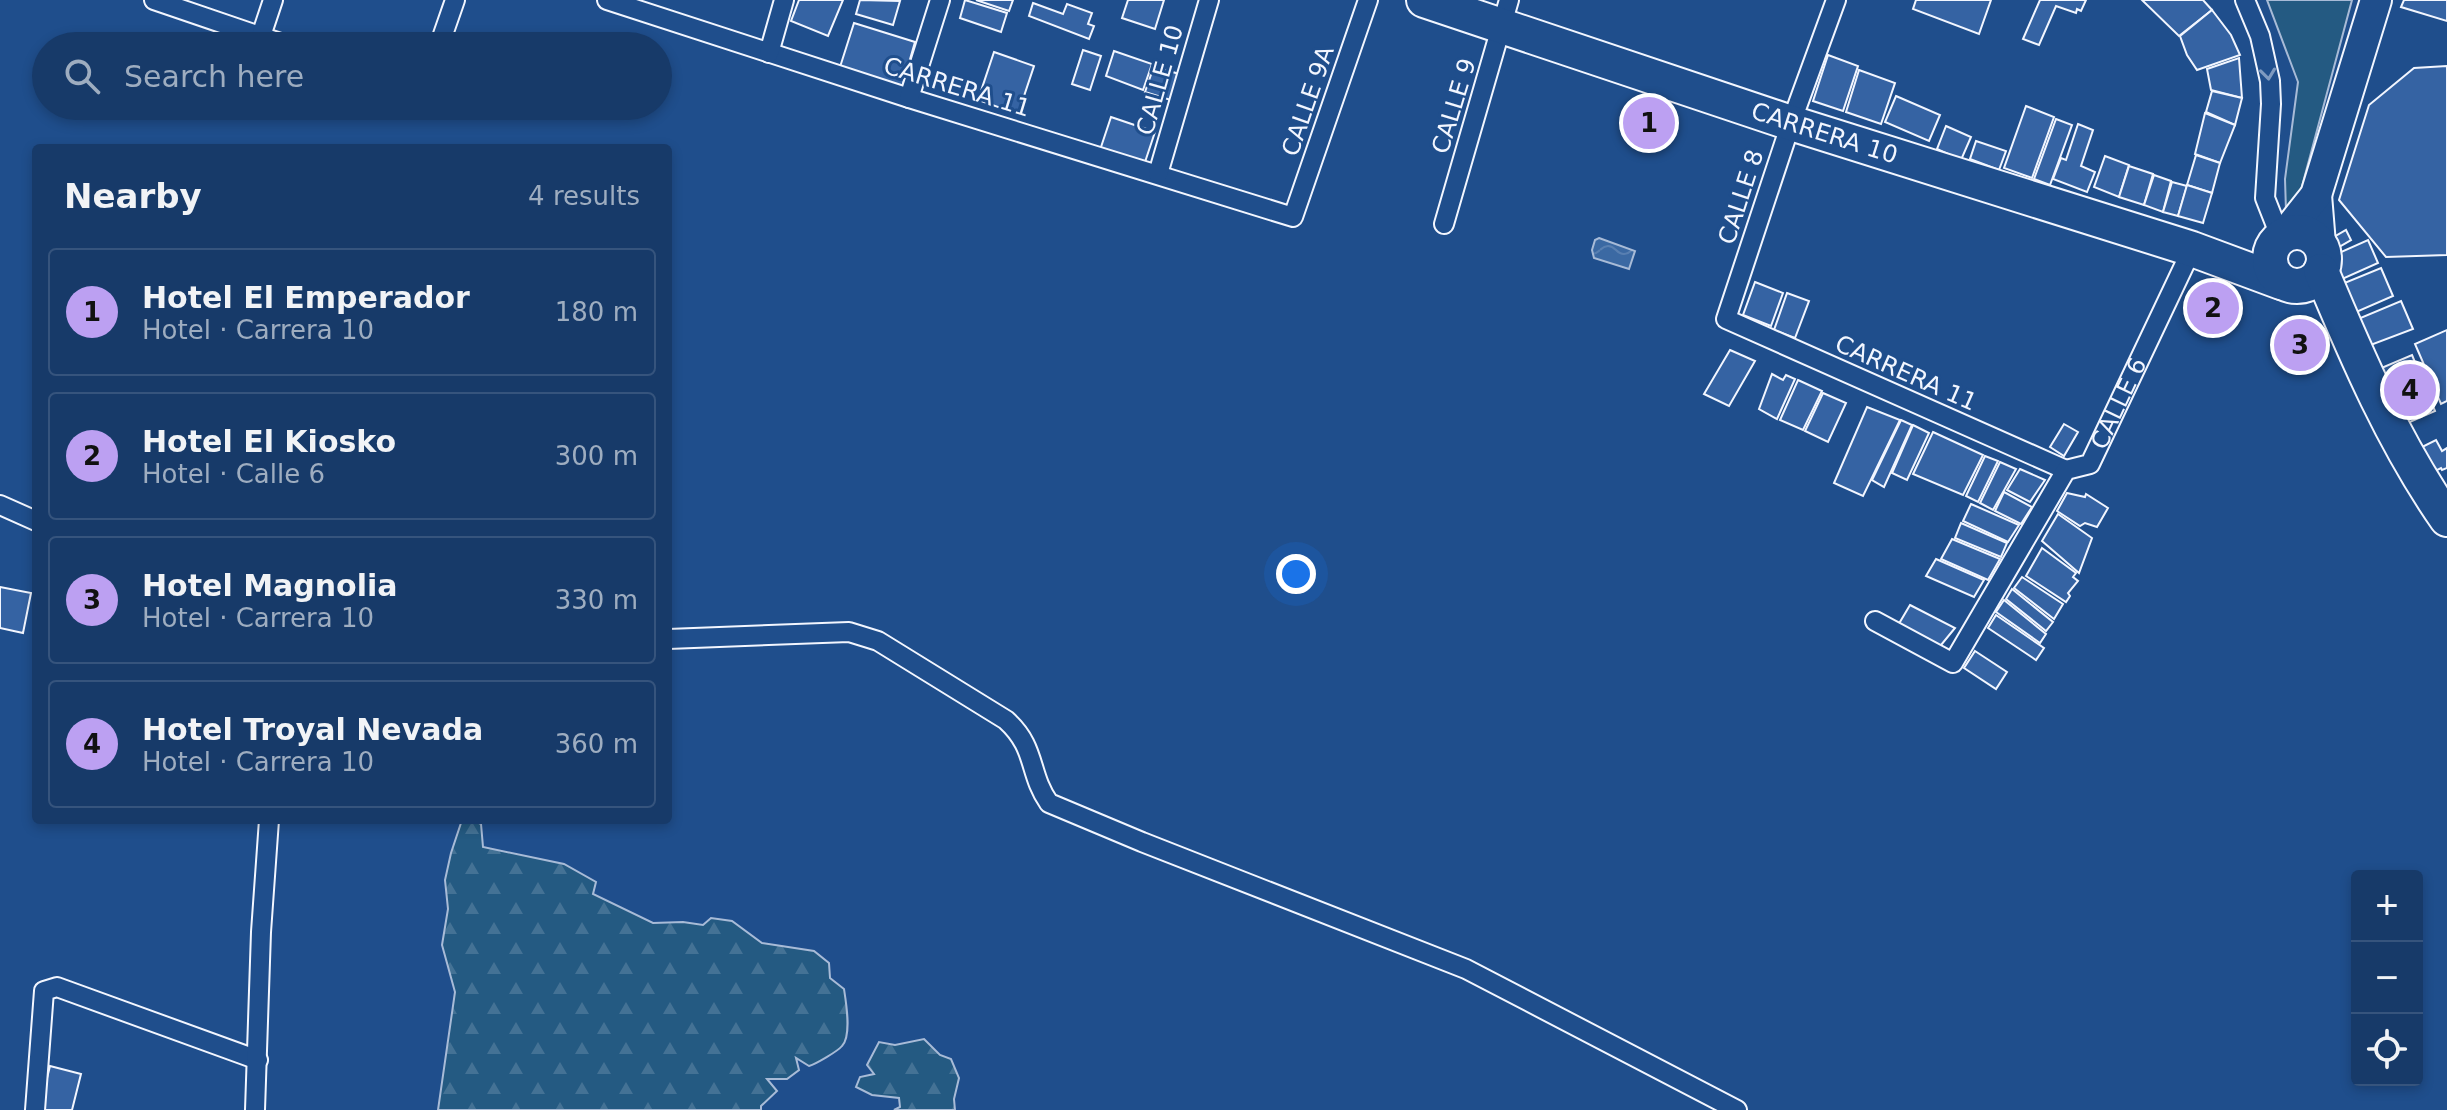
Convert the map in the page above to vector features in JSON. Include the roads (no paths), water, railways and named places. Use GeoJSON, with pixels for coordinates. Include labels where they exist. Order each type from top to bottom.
{"type":"FeatureCollection","features":[{"type":"Feature","properties":{"kind":"highway","name":"CARRERA 10"},"geometry":{"type":"LineString","coordinates":[[1424,0],[1506,14],[1791,123],[2227,260],[2305,271]]}},
{"type":"Feature","properties":{"kind":"highway"},"geometry":{"type":"LineString","coordinates":[[2227,260],[2281,237],[2299,232],[2311,235],[2305,271],[2349,337],[2400,444],[2441,500]]}},
{"type":"Feature","properties":{"kind":"highway"},"geometry":{"type":"LineString","coordinates":[[2281,237],[2269,255],[2271,270],[2305,271]]}},
{"type":"Feature","properties":{"kind":"main road"},"geometry":{"type":"LineString","coordinates":[[2305,271],[2316,195],[2376,0]]}},
{"type":"Feature","properties":{"kind":"main road"},"geometry":{"type":"LineString","coordinates":[[2281,237],[2316,195]]}},
{"type":"Feature","properties":{"kind":"street"},"geometry":{"type":"LineString","coordinates":[[154,0],[249,32]]}},
{"type":"Feature","properties":{"kind":"street"},"geometry":{"type":"LineString","coordinates":[[262,32],[273,0]]}},
{"type":"Feature","properties":{"kind":"street"},"geometry":{"type":"LineString","coordinates":[[444,32],[455,0]]}},
{"type":"Feature","properties":{"kind":"street","name":"CARRERA 11"},"geometry":{"type":"LineString","coordinates":[[607,0],[1293,217]]}},
{"type":"Feature","properties":{"kind":"street"},"geometry":{"type":"LineString","coordinates":[[769,53],[784,0]]}},
{"type":"Feature","properties":{"kind":"street"},"geometry":{"type":"LineString","coordinates":[[909,98],[940,0]]}},
{"type":"Feature","properties":{"kind":"street","name":"CALLE 10"},"geometry":{"type":"LineString","coordinates":[[1158,174],[1209,0]]}},
{"type":"Feature","properties":{"kind":"street","name":"CALLE 9A"},"geometry":{"type":"LineString","coordinates":[[1293,217],[1368,0]]}},
{"type":"Feature","properties":{"kind":"street","name":"CALLE 8"},"geometry":{"type":"LineString","coordinates":[[1726,319],[1791,123],[1836,0]]}},
{"type":"Feature","properties":{"kind":"street"},"geometry":{"type":"LineString","coordinates":[[2245,0],[2260,36],[2270,81],[2265,198],[2281,237]]}},
{"type":"Feature","properties":{"kind":"street","name":"CALLE 9"},"geometry":{"type":"LineString","coordinates":[[1444,224],[1506,14]]}},
{"type":"Feature","properties":{"kind":"street","name":"CALLE 6"},"geometry":{"type":"LineString","coordinates":[[1875,621],[1953,663],[2066,470],[2090,464],[2192,249]]}},
{"type":"Feature","properties":{"kind":"street","name":"CARRERA 11"},"geometry":{"type":"LineString","coordinates":[[1726,319],[2066,470]]}},
{"type":"Feature","properties":{"kind":"street"},"geometry":{"type":"LineString","coordinates":[[0,505],[32,519]]}},
{"type":"Feature","properties":{"kind":"street"},"geometry":{"type":"LineString","coordinates":[[672,639],[849,632],[878,641],[1006,720],[1019,732],[1028,747],[1040,790],[1049,803],[1466,969],[1737,1110]]}},
{"type":"Feature","properties":{"kind":"street"},"geometry":{"type":"LineString","coordinates":[[255,1110],[261,932],[269,824]]}},
{"type":"Feature","properties":{"kind":"street"},"geometry":{"type":"LineString","coordinates":[[35,1110],[44,991],[49,988],[57,987],[258,1060]]}},
{"type":"Feature","properties":{"kind":"water"},"geometry":{"type":"Polygon","coordinates":[[[1599,238],[1635,251],[1629,269],[1594,258],[1592,250],[1595,240],[1599,238]]]}},
{"type":"Feature","properties":{"kind":"place","name":"Hotel El Emperador"},"geometry":{"type":"Point","coordinates":[1649,123]}},
{"type":"Feature","properties":{"kind":"place","name":"Hotel El Kiosko"},"geometry":{"type":"Point","coordinates":[2213,308]}},
{"type":"Feature","properties":{"kind":"place","name":"Hotel Magnolia"},"geometry":{"type":"Point","coordinates":[2300,345]}},
{"type":"Feature","properties":{"kind":"place","name":"Hotel Troyal Nevada"},"geometry":{"type":"Point","coordinates":[2410,390]}}]}
